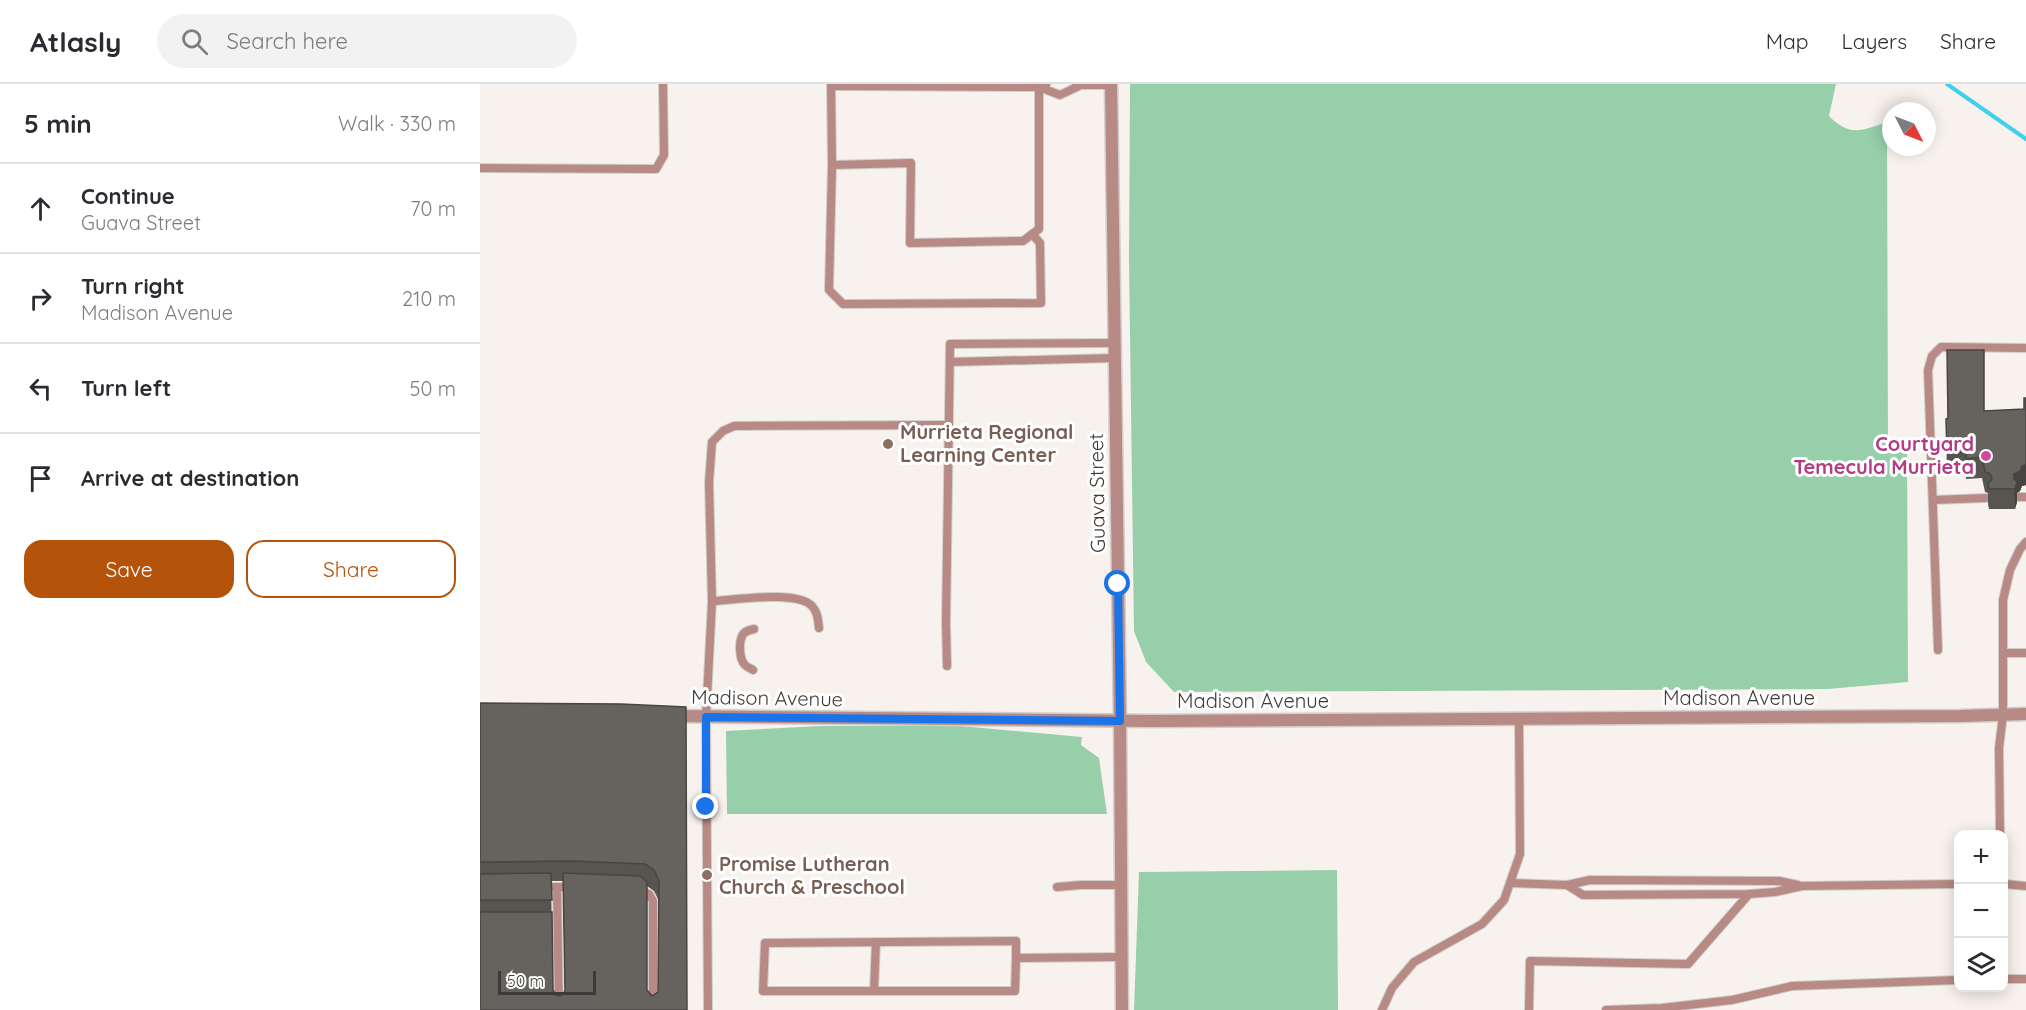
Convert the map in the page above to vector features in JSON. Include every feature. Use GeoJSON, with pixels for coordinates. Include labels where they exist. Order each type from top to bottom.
{"type":"FeatureCollection","features":[{"type":"Feature","properties":{"kind":"street","name":"Guava Street"},"geometry":{"type":"LineString","coordinates":[[1111,85],[1122,1010]]}},
{"type":"Feature","properties":{"kind":"street","name":"Madison Avenue"},"geometry":{"type":"LineString","coordinates":[[657,716],[1120,721],[2026,714]]}},
{"type":"Feature","properties":{"kind":"lane"},"geometry":{"type":"LineString","coordinates":[[480,168],[656,169],[664,155],[663,84]]}},
{"type":"Feature","properties":{"kind":"lane"},"geometry":{"type":"LineString","coordinates":[[1032,234],[1040,243],[1041,303],[843,304],[830,290],[831,85],[1041,85],[1060,95],[1077,85],[1111,85]]}},
{"type":"Feature","properties":{"kind":"lane"},"geometry":{"type":"LineString","coordinates":[[832,165],[911,163],[910,243],[1023,241],[1039,229],[1041,85]]}},
{"type":"Feature","properties":{"kind":"lane"},"geometry":{"type":"LineString","coordinates":[[947,666],[950,344],[1114,342]]}},
{"type":"Feature","properties":{"kind":"lane"},"geometry":{"type":"LineString","coordinates":[[1938,650],[1928,370],[1932,356],[1941,347],[2026,348]]}},
{"type":"Feature","properties":{"kind":"lane"},"geometry":{"type":"LineString","coordinates":[[950,362],[1114,358]]}},
{"type":"Feature","properties":{"kind":"lane"},"geometry":{"type":"LineString","coordinates":[[708,1010],[706,717],[712,601],[709,482],[712,442],[723,431],[734,426],[949,425]]}},
{"type":"Feature","properties":{"kind":"lane"},"geometry":{"type":"LineString","coordinates":[[1933,500],[1986,498]]}},
{"type":"Feature","properties":{"kind":"lane"},"geometry":{"type":"LineString","coordinates":[[2000,830],[1999,748],[2003,715],[2003,600],[2010,570],[2026,542]]}},
{"type":"Feature","properties":{"kind":"lane"},"geometry":{"type":"LineString","coordinates":[[712,601],[788,597],[801,599],[811,605],[817,614],[819,628]]}},
{"type":"Feature","properties":{"kind":"lane"},"geometry":{"type":"LineString","coordinates":[[753,670],[745,665],[741,657],[740,646],[742,636],[746,631],[754,629]]}},
{"type":"Feature","properties":{"kind":"lane"},"geometry":{"type":"LineString","coordinates":[[2004,653],[2026,653]]}},
{"type":"Feature","properties":{"kind":"lane"},"geometry":{"type":"LineString","coordinates":[[1382,1010],[1392,988],[1414,962],[1482,924],[1504,900],[1520,854],[1519,719]]}},
{"type":"Feature","properties":{"kind":"lane"},"geometry":{"type":"LineString","coordinates":[[1510,883],[1567,885],[1590,880],[1779,881],[1802,886]]}},
{"type":"Feature","properties":{"kind":"lane"},"geometry":{"type":"LineString","coordinates":[[1567,885],[1583,895],[1749,894],[1775,892],[1802,886],[1954,884]]}},
{"type":"Feature","properties":{"kind":"lane"},"geometry":{"type":"LineString","coordinates":[[2008,884],[2026,886]]}},
{"type":"Feature","properties":{"kind":"lane"},"geometry":{"type":"LineString","coordinates":[[1057,887],[1121,885]]}},
{"type":"Feature","properties":{"kind":"lane"},"geometry":{"type":"LineString","coordinates":[[557,887],[558,1010]]}},
{"type":"Feature","properties":{"kind":"lane"},"geometry":{"type":"LineString","coordinates":[[535,888],[584,887]]}},
{"type":"Feature","properties":{"kind":"lane"},"geometry":{"type":"LineString","coordinates":[[631,889],[642,890],[654,901],[653,1010]]}},
{"type":"Feature","properties":{"kind":"lane"},"geometry":{"type":"LineString","coordinates":[[1529,1010],[1530,960],[1688,964],[1749,894]]}},
{"type":"Feature","properties":{"kind":"lane"},"geometry":{"type":"LineString","coordinates":[[546,926],[558,926]]}},
{"type":"Feature","properties":{"kind":"lane"},"geometry":{"type":"LineString","coordinates":[[1016,941],[1015,991],[763,991],[765,943],[876,942],[1016,941]]}},
{"type":"Feature","properties":{"kind":"lane"},"geometry":{"type":"LineString","coordinates":[[874,991],[876,942]]}},
{"type":"Feature","properties":{"kind":"lane"},"geometry":{"type":"LineString","coordinates":[[1016,958],[1122,957]]}},
{"type":"Feature","properties":{"kind":"lane"},"geometry":{"type":"LineString","coordinates":[[2008,980],[2026,979]]}},
{"type":"Feature","properties":{"kind":"lane"},"geometry":{"type":"LineString","coordinates":[[1606,1010],[1662,1008],[1732,1000],[1791,986],[1954,980]]}},
{"type":"Feature","properties":{"kind":"green space"},"geometry":{"type":"Polygon","coordinates":[[[1130,84],[1836,84],[1829,116],[1836,123],[1850,130],[1863,130],[1882,124],[1882,156],[1887,156],[1888,443],[1907,443],[1908,682],[1828,689],[1174,692],[1146,662],[1134,631],[1129,260],[1130,84]]]}},
{"type":"Feature","properties":{"kind":"green space"},"geometry":{"type":"Polygon","coordinates":[[[820,726],[960,726],[1082,737],[1081,745],[1099,758],[1107,814],[727,814],[726,731],[820,726]]]}},
{"type":"Feature","properties":{"kind":"green space"},"geometry":{"type":"Polygon","coordinates":[[[1337,870],[1338,1010],[1134,1010],[1139,872],[1337,870]]]}},
{"type":"Feature","properties":{"kind":"building","name":"Courtyard Temecula Murrieta"},"geometry":{"type":"Polygon","coordinates":[[[1947,350],[1984,350],[1984,411],[2024,409],[2024,398],[2026,398],[2026,465],[2014,474],[2017,482],[2015,489],[1989,489],[1988,483],[1992,477],[1985,472],[1982,457],[1966,459],[1966,452],[1947,453],[1947,350]]]}},
{"type":"Feature","properties":{"kind":"building"},"geometry":{"type":"Polygon","coordinates":[[[480,703],[686,707],[687,1010],[480,1010],[480,912],[552,912],[553,990],[556,995],[560,996],[564,993],[563,873],[640,876],[647,882],[647,990],[652,996],[658,992],[659,881],[654,870],[645,864],[572,861],[480,862],[480,703]]]}},
{"type":"Feature","properties":{"kind":"building"},"geometry":{"type":"Polygon","coordinates":[[[551,873],[552,900],[480,900],[480,874],[551,873]]]}},
{"type":"Feature","properties":{"kind":"waterway"},"geometry":{"type":"LineString","coordinates":[[1947,84],[2026,139]]}},
{"type":"Feature","properties":{"kind":"place","name":"Murrieta Regional Learning Center"},"geometry":{"type":"Point","coordinates":[888,444]}},
{"type":"Feature","properties":{"kind":"place","name":"Courtyard Temecula Murrieta"},"geometry":{"type":"Point","coordinates":[1986,456]}},
{"type":"Feature","properties":{"kind":"place","name":"Promise Lutheran Church & Preschool"},"geometry":{"type":"Point","coordinates":[707,875]}},
{"type":"Feature","properties":{"kind":"route"},"geometry":{"type":"LineString","coordinates":[[706,807],[706,717],[1120,721],[1118,584]]}}]}
